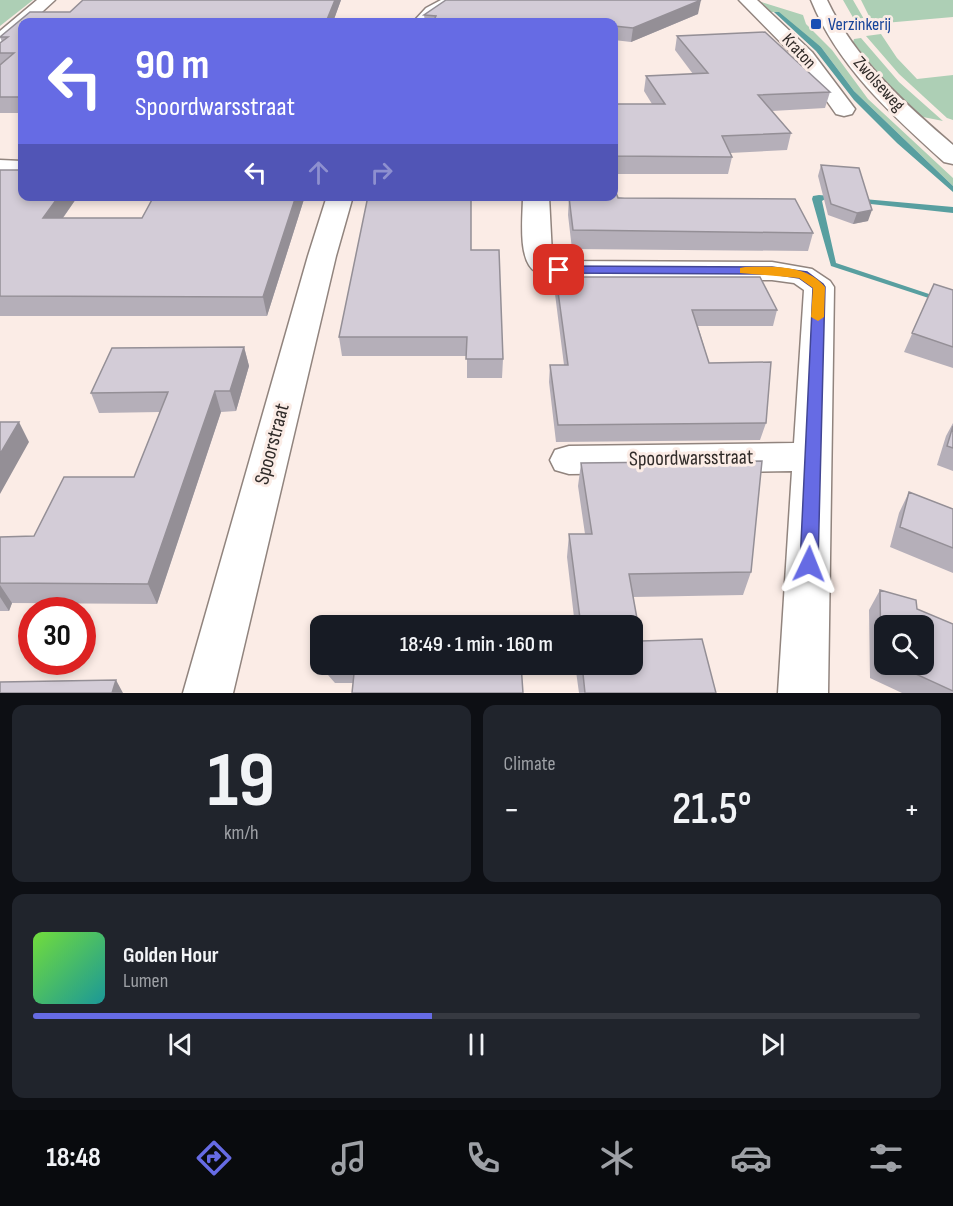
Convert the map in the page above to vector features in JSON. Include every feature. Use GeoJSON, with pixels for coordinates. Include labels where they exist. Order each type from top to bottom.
{"type":"FeatureCollection","features":[{"type":"Feature","properties":{"kind":"street"},"geometry":{"type":"LineString","coordinates":[[26,18],[47,0]]}},
{"type":"Feature","properties":{"kind":"street"},"geometry":{"type":"LineString","coordinates":[[416,0],[445,4]]}},
{"type":"Feature","properties":{"kind":"street","name":"Kraton"},"geometry":{"type":"LineString","coordinates":[[747,0],[805,56],[844,109]]}},
{"type":"Feature","properties":{"kind":"street","name":"Kraton"},"geometry":{"type":"LineString","coordinates":[[760,0],[778,6]]}},
{"type":"Feature","properties":{"kind":"street","name":"Zwolseweg"},"geometry":{"type":"LineString","coordinates":[[819,0],[835,30],[876,85],[953,157]]}},
{"type":"Feature","properties":{"kind":"street"},"geometry":{"type":"LineString","coordinates":[[427,18],[445,4]]}},
{"type":"Feature","properties":{"kind":"street"},"geometry":{"type":"LineString","coordinates":[[0,40],[18,25]]}},
{"type":"Feature","properties":{"kind":"street"},"geometry":{"type":"LineString","coordinates":[[0,167],[18,168]]}},
{"type":"Feature","properties":{"kind":"street","name":"Spoorstraat"},"geometry":{"type":"LineString","coordinates":[[208,693],[316,278],[339,201]]}},
{"type":"Feature","properties":{"kind":"street"},"geometry":{"type":"LineString","coordinates":[[536,201],[538,256],[544,265],[559,270],[772,270],[802,275],[819,287],[803,693]]}},
{"type":"Feature","properties":{"kind":"street","name":"Spoordwarsstraat"},"geometry":{"type":"LineString","coordinates":[[568,460],[813,457]]}},
{"type":"Feature","properties":{"kind":"green space"},"geometry":{"type":"Polygon","coordinates":[[[0,0],[33,0],[0,26],[0,0]]]}},
{"type":"Feature","properties":{"kind":"green space"},"geometry":{"type":"Polygon","coordinates":[[[843,0],[853,0],[868,26],[873,26],[876,30],[859,28],[843,0]]]}},
{"type":"Feature","properties":{"kind":"green space"},"geometry":{"type":"Polygon","coordinates":[[[861,0],[953,0],[953,17],[873,24],[861,0]]]}},
{"type":"Feature","properties":{"kind":"green space"},"geometry":{"type":"Polygon","coordinates":[[[758,1],[803,15],[806,24],[832,50],[868,99],[953,178],[953,186],[854,91],[821,47],[774,12],[766,12],[758,1]]]}},
{"type":"Feature","properties":{"kind":"green space"},"geometry":{"type":"Polygon","coordinates":[[[881,34],[897,58],[917,79],[953,75],[953,120],[947,118],[899,74],[866,36],[881,34]]]}},
{"type":"Feature","properties":{"kind":"green space"},"geometry":{"type":"Polygon","coordinates":[[[861,38],[899,82],[943,121],[918,116],[889,87],[853,42],[854,39],[861,38]]]}},
{"type":"Feature","properties":{"kind":"water"},"geometry":{"type":"Polygon","coordinates":[[[774,12],[779,12],[821,47],[854,91],[953,186],[953,192],[897,143],[854,100],[816,51],[774,12]]]}},
{"type":"Feature","properties":{"kind":"water"},"geometry":{"type":"Polygon","coordinates":[[[813,196],[953,207],[953,213],[825,199],[822,201],[836,263],[953,302],[953,306],[831,266],[812,199],[813,196]]]}},
{"type":"Feature","properties":{"kind":"building"},"geometry":{"type":"Polygon","coordinates":[[[83,0],[335,0],[328,18],[23,18],[30,12],[70,12],[83,0]]]}},
{"type":"Feature","properties":{"kind":"building"},"geometry":{"type":"Polygon","coordinates":[[[446,0],[701,0],[633,28],[618,26],[618,18],[435,18],[436,16],[424,15],[446,0]]]}},
{"type":"Feature","properties":{"kind":"building"},"geometry":{"type":"Polygon","coordinates":[[[18,22],[18,97],[0,97],[0,65],[14,53],[0,53],[0,43],[8,37],[0,37],[18,22]]]}},
{"type":"Feature","properties":{"kind":"building"},"geometry":{"type":"Polygon","coordinates":[[[765,32],[830,92],[758,95],[791,133],[722,136],[732,157],[618,156],[618,104],[665,104],[646,76],[708,73],[677,36],[765,32]]]}},
{"type":"Feature","properties":{"kind":"building"},"geometry":{"type":"Polygon","coordinates":[[[821,165],[859,168],[872,210],[857,213],[831,204],[821,165]]]}},
{"type":"Feature","properties":{"kind":"building"},"geometry":{"type":"Polygon","coordinates":[[[0,170],[18,170],[18,201],[55,201],[43,218],[142,218],[151,201],[294,201],[263,297],[0,296],[0,170]]]}},
{"type":"Feature","properties":{"kind":"building"},"geometry":{"type":"Polygon","coordinates":[[[618,198],[795,199],[813,233],[573,230],[569,201],[618,201],[618,198]]]}},
{"type":"Feature","properties":{"kind":"building"},"geometry":{"type":"Polygon","coordinates":[[[367,201],[471,201],[471,250],[499,250],[503,359],[466,359],[467,337],[339,337],[367,201]]]}},
{"type":"Feature","properties":{"kind":"building"},"geometry":{"type":"Polygon","coordinates":[[[556,277],[760,277],[777,310],[692,310],[709,363],[771,362],[766,423],[558,425],[550,365],[568,365],[556,277]]]}},
{"type":"Feature","properties":{"kind":"building"},"geometry":{"type":"Polygon","coordinates":[[[934,284],[953,290],[953,347],[912,333],[934,284]]]}},
{"type":"Feature","properties":{"kind":"building"},"geometry":{"type":"Polygon","coordinates":[[[244,347],[230,391],[215,391],[148,584],[0,583],[0,537],[34,536],[64,477],[134,477],[168,392],[91,393],[112,348],[244,347]]]}},
{"type":"Feature","properties":{"kind":"building"},"geometry":{"type":"Polygon","coordinates":[[[0,422],[19,422],[0,454],[0,422]]]}},
{"type":"Feature","properties":{"kind":"building"},"geometry":{"type":"Polygon","coordinates":[[[953,426],[953,448],[947,446],[953,426]]]}},
{"type":"Feature","properties":{"kind":"building"},"geometry":{"type":"Polygon","coordinates":[[[762,461],[751,572],[629,574],[636,615],[580,615],[569,534],[592,534],[581,463],[762,461]]]}},
{"type":"Feature","properties":{"kind":"building"},"geometry":{"type":"Polygon","coordinates":[[[909,492],[953,509],[953,548],[900,527],[909,492]]]}},
{"type":"Feature","properties":{"kind":"building"},"geometry":{"type":"Polygon","coordinates":[[[880,590],[916,600],[917,609],[931,615],[880,615],[880,590]]]}},
{"type":"Feature","properties":{"kind":"building"},"geometry":{"type":"Polygon","coordinates":[[[934,616],[953,624],[953,691],[918,675],[934,675],[934,616]]]}},
{"type":"Feature","properties":{"kind":"building"},"geometry":{"type":"Polygon","coordinates":[[[702,639],[716,693],[585,693],[583,675],[643,675],[643,641],[702,639]]]}},
{"type":"Feature","properties":{"kind":"building"},"geometry":{"type":"Polygon","coordinates":[[[354,675],[522,675],[523,693],[352,693],[354,675]]]}},
{"type":"Feature","properties":{"kind":"building"},"geometry":{"type":"Polygon","coordinates":[[[116,680],[112,693],[0,693],[0,682],[116,680]]]}},
{"type":"Feature","properties":{"kind":"slow traffic"},"geometry":{"type":"LineString","coordinates":[[745,270],[772,270],[802,275],[819,287],[818,317]]}},
{"type":"Feature","properties":{"kind":"place","name":"Verzinkerij"},"geometry":{"type":"Point","coordinates":[816,24]}},
{"type":"Feature","properties":{"kind":"route"},"geometry":{"type":"LineString","coordinates":[[559,270],[772,270],[802,275],[819,287],[809,564]]}}]}
